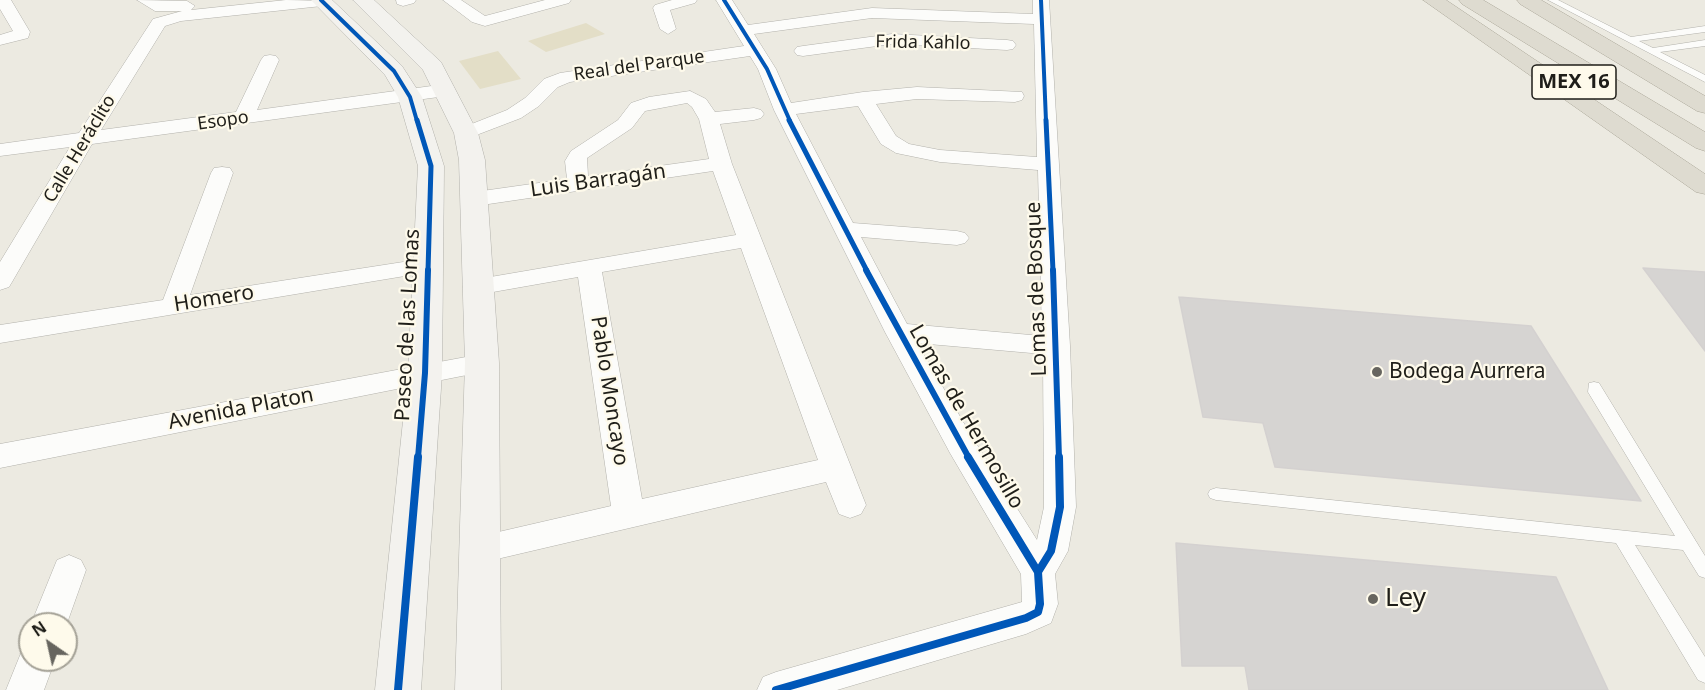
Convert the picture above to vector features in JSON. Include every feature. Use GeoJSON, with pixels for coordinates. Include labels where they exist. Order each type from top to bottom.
{"type":"FeatureCollection","features":[{"type":"Feature","properties":{"kind":"highway"},"geometry":{"type":"LineString","coordinates":[[1433,0],[1705,186]]}},
{"type":"Feature","properties":{"kind":"highway","name":"MEX 16"},"geometry":{"type":"LineString","coordinates":[[1443,0],[1705,166]]}},
{"type":"Feature","properties":{"kind":"highway"},"geometry":{"type":"LineString","coordinates":[[1468,0],[1705,143]]}},
{"type":"Feature","properties":{"kind":"highway"},"geometry":{"type":"LineString","coordinates":[[1540,3],[1705,91]]}},
{"type":"Feature","properties":{"kind":"highway","name":"MEX 16"},"geometry":{"type":"LineString","coordinates":[[1540,3],[1572,29],[1705,106]]}},
{"type":"Feature","properties":{"kind":"street"},"geometry":{"type":"LineString","coordinates":[[0,40],[22,34],[6,20],[3,0]]}},
{"type":"Feature","properties":{"kind":"street"},"geometry":{"type":"LineString","coordinates":[[145,0],[155,6],[165,7],[225,2]]}},
{"type":"Feature","properties":{"kind":"street"},"geometry":{"type":"LineString","coordinates":[[325,3],[364,0],[433,67],[466,133],[472,160],[475,199],[476,286],[482,363],[478,690]]}},
{"type":"Feature","properties":{"kind":"street"},"geometry":{"type":"LineString","coordinates":[[451,0],[478,19],[485,21],[563,0]]}},
{"type":"Feature","properties":{"kind":"street"},"geometry":{"type":"LineString","coordinates":[[668,29],[661,8],[689,0]]}},
{"type":"Feature","properties":{"kind":"street","name":"Lomas de Hermosillo"},"geometry":{"type":"LineString","coordinates":[[724,0],[767,69],[784,110],[898,332],[961,445],[1038,572],[1040,604],[1038,612],[1026,618],[776,690]]}},
{"type":"Feature","properties":{"kind":"street"},"geometry":{"type":"LineString","coordinates":[[844,7],[868,0]]}},
{"type":"Feature","properties":{"kind":"street","name":"Calle Heráclito"},"geometry":{"type":"LineString","coordinates":[[0,282],[85,140],[159,23],[179,16],[325,3]]}},
{"type":"Feature","properties":{"kind":"street","name":"Paseo de las Lomas"},"geometry":{"type":"LineString","coordinates":[[325,3],[394,71],[410,96],[431,166],[425,373],[398,690]]}},
{"type":"Feature","properties":{"kind":"street","name":"Real del Parque"},"geometry":{"type":"LineString","coordinates":[[466,133],[514,114],[532,102],[550,83],[566,77],[750,40],[844,7],[887,13],[940,7],[1042,10]]}},
{"type":"Feature","properties":{"kind":"street","name":"Lomas de Bosque"},"geometry":{"type":"LineString","coordinates":[[1038,572],[1051,551],[1060,507],[1056,346],[1042,10]]}},
{"type":"Feature","properties":{"kind":"street"},"geometry":{"type":"LineString","coordinates":[[887,13],[892,39]]}},
{"type":"Feature","properties":{"kind":"street","name":"Frida Kahlo"},"geometry":{"type":"LineString","coordinates":[[803,51],[892,39],[1007,45]]}},
{"type":"Feature","properties":{"kind":"street"},"geometry":{"type":"LineString","coordinates":[[243,118],[270,60]]}},
{"type":"Feature","properties":{"kind":"street","name":"Esopo"},"geometry":{"type":"LineString","coordinates":[[0,150],[446,90]]}},
{"type":"Feature","properties":{"kind":"street"},"geometry":{"type":"LineString","coordinates":[[784,110],[863,98],[917,93],[1016,96]]}},
{"type":"Feature","properties":{"kind":"street"},"geometry":{"type":"LineString","coordinates":[[578,184],[576,161],[578,155],[625,124],[643,105],[695,98],[709,119],[721,164],[751,239],[834,468],[850,505]]}},
{"type":"Feature","properties":{"kind":"street"},"geometry":{"type":"LineString","coordinates":[[863,98],[888,140],[903,149],[940,156],[1049,164]]}},
{"type":"Feature","properties":{"kind":"street"},"geometry":{"type":"LineString","coordinates":[[709,119],[754,114]]}},
{"type":"Feature","properties":{"kind":"street","name":"Luis Barragán"},"geometry":{"type":"LineString","coordinates":[[475,199],[721,164]]}},
{"type":"Feature","properties":{"kind":"street"},"geometry":{"type":"LineString","coordinates":[[173,306],[222,173]]}},
{"type":"Feature","properties":{"kind":"street"},"geometry":{"type":"LineString","coordinates":[[847,229],[957,238]]}},
{"type":"Feature","properties":{"kind":"street"},"geometry":{"type":"LineString","coordinates":[[476,286],[751,239]]}},
{"type":"Feature","properties":{"kind":"street","name":"Homero"},"geometry":{"type":"LineString","coordinates":[[0,334],[429,265]]}},
{"type":"Feature","properties":{"kind":"street","name":"Pablo Moncayo"},"geometry":{"type":"LineString","coordinates":[[589,267],[629,515]]}},
{"type":"Feature","properties":{"kind":"street"},"geometry":{"type":"LineString","coordinates":[[898,332],[1056,346]]}},
{"type":"Feature","properties":{"kind":"street","name":"Avenida Platon"},"geometry":{"type":"LineString","coordinates":[[0,456],[482,363]]}},
{"type":"Feature","properties":{"kind":"street"},"geometry":{"type":"LineString","coordinates":[[480,549],[834,468]]}},
{"type":"Feature","properties":{"kind":"street"},"geometry":{"type":"LineString","coordinates":[[53,612],[69,570]]}},
{"type":"Feature","properties":{"kind":"street"},"geometry":{"type":"LineString","coordinates":[[25,690],[32,672]]}},
{"type":"Feature","properties":{"kind":"lane"},"geometry":{"type":"LineString","coordinates":[[1540,3],[1630,40],[1705,79]]}},
{"type":"Feature","properties":{"kind":"lane"},"geometry":{"type":"LineString","coordinates":[[1630,40],[1705,29]]}},
{"type":"Feature","properties":{"kind":"lane"},"geometry":{"type":"LineString","coordinates":[[1653,51],[1705,43]]}},
{"type":"Feature","properties":{"kind":"lane"},"geometry":{"type":"LineString","coordinates":[[1594,387],[1705,571]]}},
{"type":"Feature","properties":{"kind":"lane"},"geometry":{"type":"LineString","coordinates":[[1216,494],[1688,544]]}},
{"type":"Feature","properties":{"kind":"lane"},"geometry":{"type":"LineString","coordinates":[[1621,537],[1705,674]]}},
{"type":"Feature","properties":{"kind":"shaded area"},"geometry":{"type":"Polygon","coordinates":[[[586,23],[605,34],[546,52],[528,41],[586,23]]]}},
{"type":"Feature","properties":{"kind":"shaded area"},"geometry":{"type":"Polygon","coordinates":[[[498,51],[521,79],[480,89],[459,61],[498,51]]]}},
{"type":"Feature","properties":{"kind":"building"},"geometry":{"type":"Polygon","coordinates":[[[1643,268],[1705,272],[1705,351],[1643,268]]]}},
{"type":"Feature","properties":{"kind":"building","name":"Bodega Aurrera"},"geometry":{"type":"Polygon","coordinates":[[[1179,297],[1531,326],[1641,501],[1275,467],[1263,423],[1203,417],[1179,297]]]}},
{"type":"Feature","properties":{"kind":"building","name":"Ley"},"geometry":{"type":"Polygon","coordinates":[[[1176,543],[1556,577],[1608,690],[1249,690],[1245,666],[1182,666],[1176,543]]]}},
{"type":"Feature","properties":{"kind":"cycle path"},"geometry":{"type":"LineString","coordinates":[[321,0],[394,71],[410,97],[431,166],[425,373],[398,690]]}},
{"type":"Feature","properties":{"kind":"cycle path"},"geometry":{"type":"LineString","coordinates":[[724,0],[767,69],[784,110],[898,332],[961,445],[1038,572],[1040,604],[1038,612],[1026,618],[776,690]]}},
{"type":"Feature","properties":{"kind":"cycle path"},"geometry":{"type":"LineString","coordinates":[[1038,572],[1051,551],[1060,507],[1056,346],[1041,0]]}},
{"type":"Feature","properties":{"kind":"place","name":"Bodega Aurrera"},"geometry":{"type":"Point","coordinates":[1377,372]}},
{"type":"Feature","properties":{"kind":"place","name":"Ley"},"geometry":{"type":"Point","coordinates":[1373,599]}}]}
